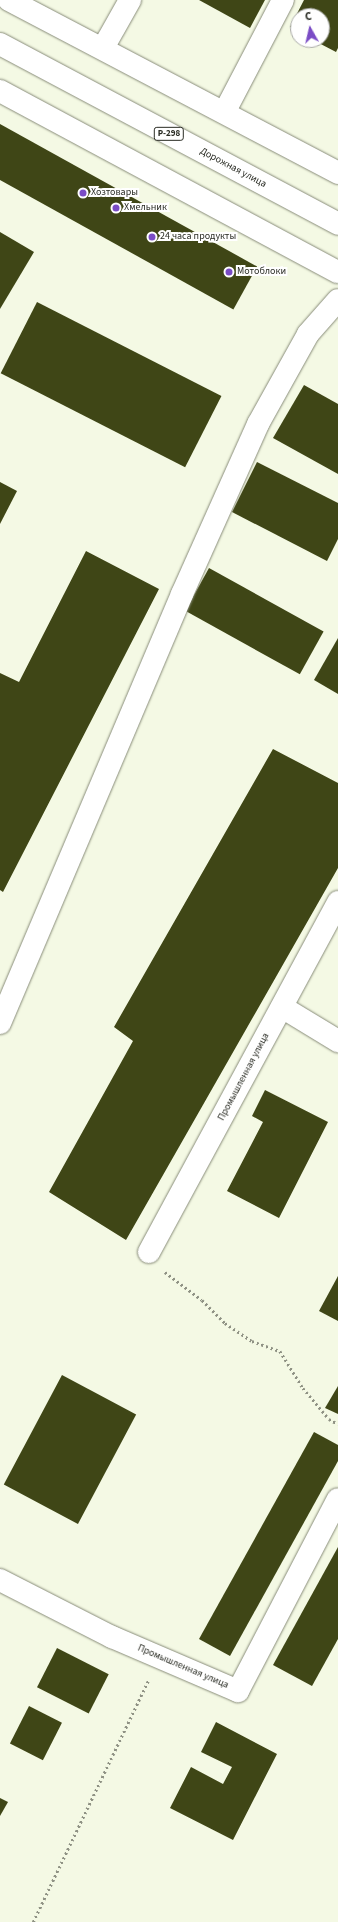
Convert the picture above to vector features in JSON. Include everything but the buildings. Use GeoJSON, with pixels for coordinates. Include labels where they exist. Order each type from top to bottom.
{"type":"FeatureCollection","features":[{"type":"Feature","properties":{"kind":"main road"},"geometry":{"type":"LineString","coordinates":[[9,0],[225,112],[338,173]]}},
{"type":"Feature","properties":{"kind":"main road"},"geometry":{"type":"LineString","coordinates":[[103,48],[130,0]]}},
{"type":"Feature","properties":{"kind":"main road"},"geometry":{"type":"LineString","coordinates":[[225,112],[283,0]]}},
{"type":"Feature","properties":{"kind":"main road","name":"Дорожная улица"},"geometry":{"type":"LineString","coordinates":[[0,44],[338,224]]}},
{"type":"Feature","properties":{"kind":"main road"},"geometry":{"type":"LineString","coordinates":[[0,91],[338,272]]}},
{"type":"Feature","properties":{"kind":"main road"},"geometry":{"type":"LineString","coordinates":[[0,1024],[182,594],[258,424],[308,334],[338,300]]}},
{"type":"Feature","properties":{"kind":"main road","name":"Промышленная улица"},"geometry":{"type":"LineString","coordinates":[[149,1252],[338,902]]}},
{"type":"Feature","properties":{"kind":"main road"},"geometry":{"type":"LineString","coordinates":[[282,1007],[338,1041]]}},
{"type":"Feature","properties":{"kind":"main road","name":"Промышленная улица"},"geometry":{"type":"LineString","coordinates":[[0,1580],[112,1637],[238,1691],[338,1499]]}},
{"type":"Feature","properties":{"kind":"path"},"geometry":{"type":"LineString","coordinates":[[149,1252],[168,1275],[202,1300],[225,1323],[252,1340],[280,1351],[303,1388],[329,1419],[338,1424]]}},
{"type":"Feature","properties":{"kind":"path"},"geometry":{"type":"LineString","coordinates":[[33,1922],[159,1657]]}},
{"type":"Feature","properties":{"kind":"place","name":"Хозтовары"},"geometry":{"type":"Point","coordinates":[83,193]}},
{"type":"Feature","properties":{"kind":"place","name":"Хмельник"},"geometry":{"type":"Point","coordinates":[116,208]}},
{"type":"Feature","properties":{"kind":"place","name":"24 часа продукты"},"geometry":{"type":"Point","coordinates":[152,237]}},
{"type":"Feature","properties":{"kind":"place","name":"Мотоблоки"},"geometry":{"type":"Point","coordinates":[229,272]}}]}
